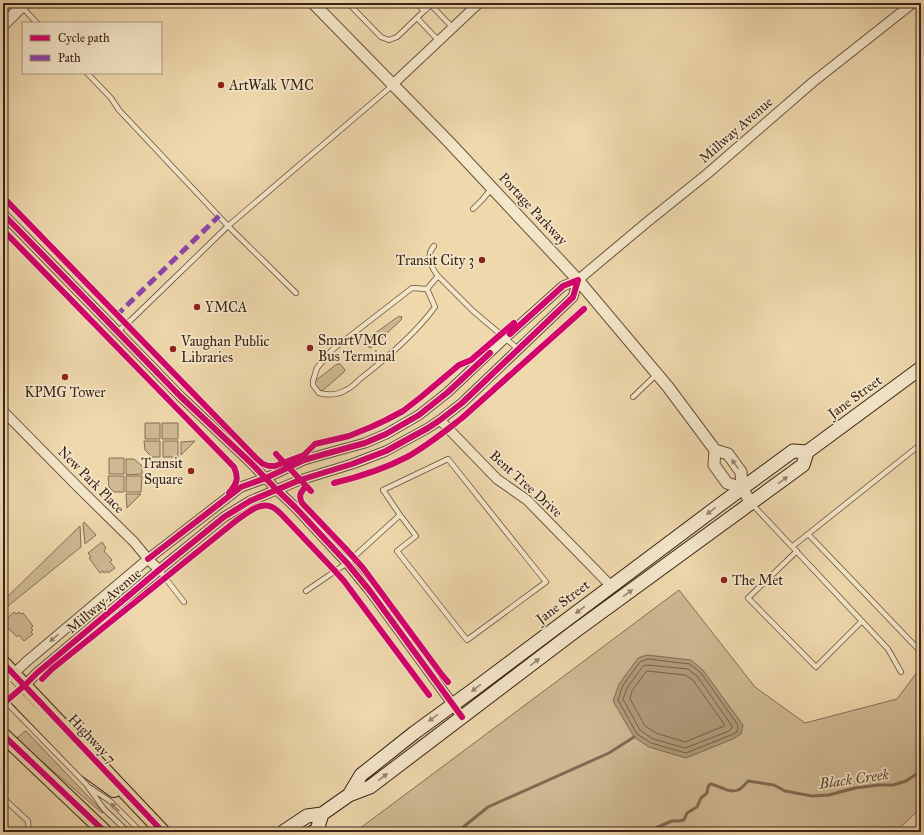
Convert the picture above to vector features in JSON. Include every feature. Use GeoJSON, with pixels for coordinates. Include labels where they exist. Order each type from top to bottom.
{"type":"FeatureCollection","features":[{"type":"Feature","properties":{"kind":"main road","name":"Jane Street"},"geometry":{"type":"LineString","coordinates":[[349,795],[361,775],[414,732],[742,488],[793,452],[807,452],[921,368]]}},
{"type":"Feature","properties":{"kind":"main road","name":"Jane Street"},"geometry":{"type":"LineString","coordinates":[[283,832],[307,816],[322,814],[349,795],[370,787],[574,632],[803,465],[807,452]]}},
{"type":"Feature","properties":{"kind":"main road","name":"Highway 7"},"geometry":{"type":"LineString","coordinates":[[3,662],[7,680],[25,685],[163,832]]}},
{"type":"Feature","properties":{"kind":"main road"},"geometry":{"type":"LineString","coordinates":[[7,680],[6,700],[85,769],[141,809]]}},
{"type":"Feature","properties":{"kind":"main road"},"geometry":{"type":"LineString","coordinates":[[3,734],[105,832]]}},
{"type":"Feature","properties":{"kind":"main road"},"geometry":{"type":"LineString","coordinates":[[313,832],[317,830],[322,814]]}},
{"type":"Feature","properties":{"kind":"street","name":"Portage Parkway"},"geometry":{"type":"LineString","coordinates":[[313,3],[492,187],[578,280],[668,387],[715,450],[728,454],[741,472],[742,488],[751,503]]}},
{"type":"Feature","properties":{"kind":"street"},"geometry":{"type":"LineString","coordinates":[[393,84],[479,3]]}},
{"type":"Feature","properties":{"kind":"street","name":"Millway Avenue"},"geometry":{"type":"LineString","coordinates":[[7,680],[26,662],[148,559],[241,487],[266,478],[304,460],[365,443],[386,434],[419,415],[448,392],[563,286],[578,280],[707,174],[813,82],[913,3]]}},
{"type":"Feature","properties":{"kind":"street"},"geometry":{"type":"LineString","coordinates":[[3,24],[21,4]]}},
{"type":"Feature","properties":{"kind":"street"},"geometry":{"type":"LineString","coordinates":[[3,214],[180,396],[295,507],[347,563],[374,597],[462,717]]}},
{"type":"Feature","properties":{"kind":"street","name":"Millway Avenue"},"geometry":{"type":"LineString","coordinates":[[6,700],[224,517],[250,501],[276,489],[386,452],[440,420],[462,402],[573,297],[578,280]]}},
{"type":"Feature","properties":{"kind":"street","name":"New Park Place"},"geometry":{"type":"LineString","coordinates":[[3,411],[134,542],[159,570]]}},
{"type":"Feature","properties":{"kind":"street","name":"Bent Tree Drive"},"geometry":{"type":"LineString","coordinates":[[440,420],[496,479],[527,500],[611,586]]}},
{"type":"Feature","properties":{"kind":"street","name":"Portage Parkway"},"geometry":{"type":"LineString","coordinates":[[715,450],[714,464],[727,483],[742,488]]}},
{"type":"Feature","properties":{"kind":"lane"},"geometry":{"type":"LineString","coordinates":[[348,3],[381,37],[389,40],[397,37],[431,5],[453,28]]}},
{"type":"Feature","properties":{"kind":"lane"},"geometry":{"type":"LineString","coordinates":[[417,3],[424,11]]}},
{"type":"Feature","properties":{"kind":"lane"},"geometry":{"type":"LineString","coordinates":[[21,4],[36,22]]}},
{"type":"Feature","properties":{"kind":"lane"},"geometry":{"type":"LineString","coordinates":[[417,18],[438,41]]}},
{"type":"Feature","properties":{"kind":"lane"},"geometry":{"type":"LineString","coordinates":[[88,74],[111,98],[119,110],[228,226],[296,293]]}},
{"type":"Feature","properties":{"kind":"lane"},"geometry":{"type":"LineString","coordinates":[[117,332],[228,226],[393,84]]}},
{"type":"Feature","properties":{"kind":"lane"},"geometry":{"type":"LineString","coordinates":[[473,209],[492,187]]}},
{"type":"Feature","properties":{"kind":"lane"},"geometry":{"type":"LineString","coordinates":[[434,246],[429,253],[432,269],[473,311],[518,349]]}},
{"type":"Feature","properties":{"kind":"lane"},"geometry":{"type":"LineString","coordinates":[[427,289],[438,276]]}},
{"type":"Feature","properties":{"kind":"lane"},"geometry":{"type":"LineString","coordinates":[[412,288],[427,289],[435,307],[426,320],[415,331],[370,372],[346,390],[327,395],[319,393],[313,385],[313,381],[317,368],[332,350],[412,288]]}},
{"type":"Feature","properties":{"kind":"lane"},"geometry":{"type":"LineString","coordinates":[[633,397],[657,374]]}},
{"type":"Feature","properties":{"kind":"lane"},"geometry":{"type":"LineString","coordinates":[[793,546],[921,444]]}},
{"type":"Feature","properties":{"kind":"lane"},"geometry":{"type":"LineString","coordinates":[[448,459],[546,582],[467,640],[397,551],[416,536],[400,516],[383,490],[448,459]]}},
{"type":"Feature","properties":{"kind":"lane"},"geometry":{"type":"LineString","coordinates":[[751,503],[793,546],[888,649],[901,672]]}},
{"type":"Feature","properties":{"kind":"lane"},"geometry":{"type":"LineString","coordinates":[[306,591],[347,563],[400,516]]}},
{"type":"Feature","properties":{"kind":"lane"},"geometry":{"type":"LineString","coordinates":[[808,534],[919,650],[921,645]]}},
{"type":"Feature","properties":{"kind":"lane"},"geometry":{"type":"LineString","coordinates":[[797,551],[748,598],[816,667],[862,621]]}},
{"type":"Feature","properties":{"kind":"lane"},"geometry":{"type":"LineString","coordinates":[[159,570],[184,602]]}},
{"type":"Feature","properties":{"kind":"lane"},"geometry":{"type":"LineString","coordinates":[[6,700],[86,784],[104,809],[128,832]]}},
{"type":"Feature","properties":{"kind":"lane"},"geometry":{"type":"LineString","coordinates":[[86,784],[110,801],[141,832]]}},
{"type":"Feature","properties":{"kind":"lane"},"geometry":{"type":"LineString","coordinates":[[3,798],[28,821],[29,832]]}},
{"type":"Feature","properties":{"kind":"shaded area"},"geometry":{"type":"Polygon","coordinates":[[[399,316],[402,317],[401,320],[372,347],[370,348],[366,345],[365,342],[367,339],[399,316]]]}},
{"type":"Feature","properties":{"kind":"shaded area"},"geometry":{"type":"Polygon","coordinates":[[[337,364],[340,364],[345,370],[344,372],[322,391],[320,391],[315,384],[315,381],[337,364]]]}},
{"type":"Feature","properties":{"kind":"shaded area"},"geometry":{"type":"Polygon","coordinates":[[[145,423],[160,423],[160,439],[145,439],[145,423]]]}},
{"type":"Feature","properties":{"kind":"shaded area"},"geometry":{"type":"Polygon","coordinates":[[[162,423],[178,423],[178,439],[162,439],[162,423]]]}},
{"type":"Feature","properties":{"kind":"shaded area"},"geometry":{"type":"Polygon","coordinates":[[[144,441],[160,441],[160,457],[152,457],[145,450],[144,441]]]}},
{"type":"Feature","properties":{"kind":"shaded area"},"geometry":{"type":"Polygon","coordinates":[[[163,441],[178,441],[178,457],[163,457],[163,441]]]}},
{"type":"Feature","properties":{"kind":"shaded area"},"geometry":{"type":"Polygon","coordinates":[[[195,441],[181,455],[181,442],[195,441]]]}},
{"type":"Feature","properties":{"kind":"shaded area"},"geometry":{"type":"Polygon","coordinates":[[[109,458],[124,458],[124,474],[109,474],[109,458]]]}},
{"type":"Feature","properties":{"kind":"shaded area"},"geometry":{"type":"Polygon","coordinates":[[[126,459],[134,459],[142,466],[142,474],[126,475],[126,459]]]}},
{"type":"Feature","properties":{"kind":"shaded area"},"geometry":{"type":"Polygon","coordinates":[[[108,476],[124,476],[124,492],[114,492],[109,487],[108,476]]]}},
{"type":"Feature","properties":{"kind":"shaded area"},"geometry":{"type":"Polygon","coordinates":[[[126,476],[142,476],[141,492],[126,492],[126,476]]]}},
{"type":"Feature","properties":{"kind":"shaded area"},"geometry":{"type":"Polygon","coordinates":[[[126,494],[141,494],[127,508],[126,494]]]}},
{"type":"Feature","properties":{"kind":"shaded area"},"geometry":{"type":"Polygon","coordinates":[[[84,522],[96,535],[85,544],[83,524],[84,522]]]}},
{"type":"Feature","properties":{"kind":"shaded area"},"geometry":{"type":"Polygon","coordinates":[[[80,526],[81,547],[3,610],[3,601],[80,526]]]}},
{"type":"Feature","properties":{"kind":"shaded area"},"geometry":{"type":"Polygon","coordinates":[[[102,542],[106,548],[104,551],[112,560],[110,562],[115,568],[108,573],[107,571],[104,573],[103,571],[100,573],[89,558],[91,557],[88,553],[102,542]]]}},
{"type":"Feature","properties":{"kind":"shaded area"},"geometry":{"type":"Polygon","coordinates":[[[679,590],[755,687],[805,723],[897,699],[921,667],[921,808],[895,832],[355,832],[679,590]]]}},
{"type":"Feature","properties":{"kind":"shaded area"},"geometry":{"type":"Polygon","coordinates":[[[14,612],[16,614],[19,612],[21,614],[23,613],[33,626],[31,628],[33,630],[31,632],[33,634],[24,641],[19,635],[17,637],[4,624],[4,621],[14,612]]]}},
{"type":"Feature","properties":{"kind":"shaded area"},"geometry":{"type":"Polygon","coordinates":[[[26,731],[103,812],[102,813],[17,740],[17,738],[26,731]]]}},
{"type":"Feature","properties":{"kind":"water"},"geometry":{"type":"Polygon","coordinates":[[[647,655],[691,660],[703,670],[743,725],[741,734],[733,739],[686,758],[649,747],[634,737],[613,701],[619,684],[638,658],[647,655]]]}},
{"type":"Feature","properties":{"kind":"waterway"},"geometry":{"type":"LineString","coordinates":[[457,832],[488,807],[609,753],[634,737]]}},
{"type":"Feature","properties":{"kind":"waterway","name":"Black Creek"},"geometry":{"type":"LineString","coordinates":[[646,832],[672,821],[684,820],[687,813],[697,807],[701,798],[707,793],[710,784],[735,791],[741,789],[748,781],[774,785],[785,791],[812,796],[829,795],[855,788],[893,785],[906,781],[921,771]]}},
{"type":"Feature","properties":{"kind":"marked path"},"geometry":{"type":"LineString","coordinates":[[116,316],[219,216]]}},
{"type":"Feature","properties":{"kind":"cycle path"},"geometry":{"type":"LineString","coordinates":[[3,197],[257,459],[263,464],[269,466],[275,466],[304,455],[315,444],[349,436],[403,411],[459,365],[471,360],[514,323]]}},
{"type":"Feature","properties":{"kind":"cycle path"},"geometry":{"type":"LineString","coordinates":[[3,214],[180,396],[295,507],[347,563],[370,591],[462,717]]}},
{"type":"Feature","properties":{"kind":"cycle path"},"geometry":{"type":"LineString","coordinates":[[3,230],[234,467],[237,478],[234,487],[229,493]]}},
{"type":"Feature","properties":{"kind":"cycle path"},"geometry":{"type":"LineString","coordinates":[[510,334],[563,286],[578,280]]}},
{"type":"Feature","properties":{"kind":"cycle path"},"geometry":{"type":"LineString","coordinates":[[3,704],[37,673],[224,517],[250,501],[300,480],[352,464],[386,451],[440,420],[462,403],[573,297],[578,280]]}},
{"type":"Feature","properties":{"kind":"cycle path"},"geometry":{"type":"LineString","coordinates":[[334,483],[380,469],[407,457],[428,444],[462,418],[584,309]]}},
{"type":"Feature","properties":{"kind":"cycle path"},"geometry":{"type":"LineString","coordinates":[[148,559],[241,487],[266,478],[304,460],[365,443],[386,434],[419,415],[448,392],[490,353]]}},
{"type":"Feature","properties":{"kind":"cycle path"},"geometry":{"type":"LineString","coordinates":[[276,454],[311,491]]}},
{"type":"Feature","properties":{"kind":"cycle path"},"geometry":{"type":"LineString","coordinates":[[306,486],[300,498],[302,503],[363,568],[448,682]]}},
{"type":"Feature","properties":{"kind":"cycle path"},"geometry":{"type":"LineString","coordinates":[[42,679],[52,669],[237,520],[253,509],[267,506],[274,508],[281,514],[344,581],[429,695]]}},
{"type":"Feature","properties":{"kind":"cycle path"},"geometry":{"type":"LineString","coordinates":[[3,663],[163,832]]}},
{"type":"Feature","properties":{"kind":"cycle path"},"geometry":{"type":"LineString","coordinates":[[3,735],[105,832]]}},
{"type":"Feature","properties":{"kind":"place","name":"ArtWalk VMC"},"geometry":{"type":"Point","coordinates":[221,85]}},
{"type":"Feature","properties":{"kind":"place","name":"Transit City 3"},"geometry":{"type":"Point","coordinates":[482,260]}},
{"type":"Feature","properties":{"kind":"place","name":"YMCA"},"geometry":{"type":"Point","coordinates":[197,307]}},
{"type":"Feature","properties":{"kind":"place","name":"SmartVMC Bus Terminal"},"geometry":{"type":"Point","coordinates":[310,348]}},
{"type":"Feature","properties":{"kind":"place","name":"Vaughan Public Libraries"},"geometry":{"type":"Point","coordinates":[173,349]}},
{"type":"Feature","properties":{"kind":"place","name":"KPMG Tower"},"geometry":{"type":"Point","coordinates":[65,377]}},
{"type":"Feature","properties":{"kind":"place","name":"Transit Square"},"geometry":{"type":"Point","coordinates":[191,471]}},
{"type":"Feature","properties":{"kind":"place","name":"The Met"},"geometry":{"type":"Point","coordinates":[724,580]}}]}
